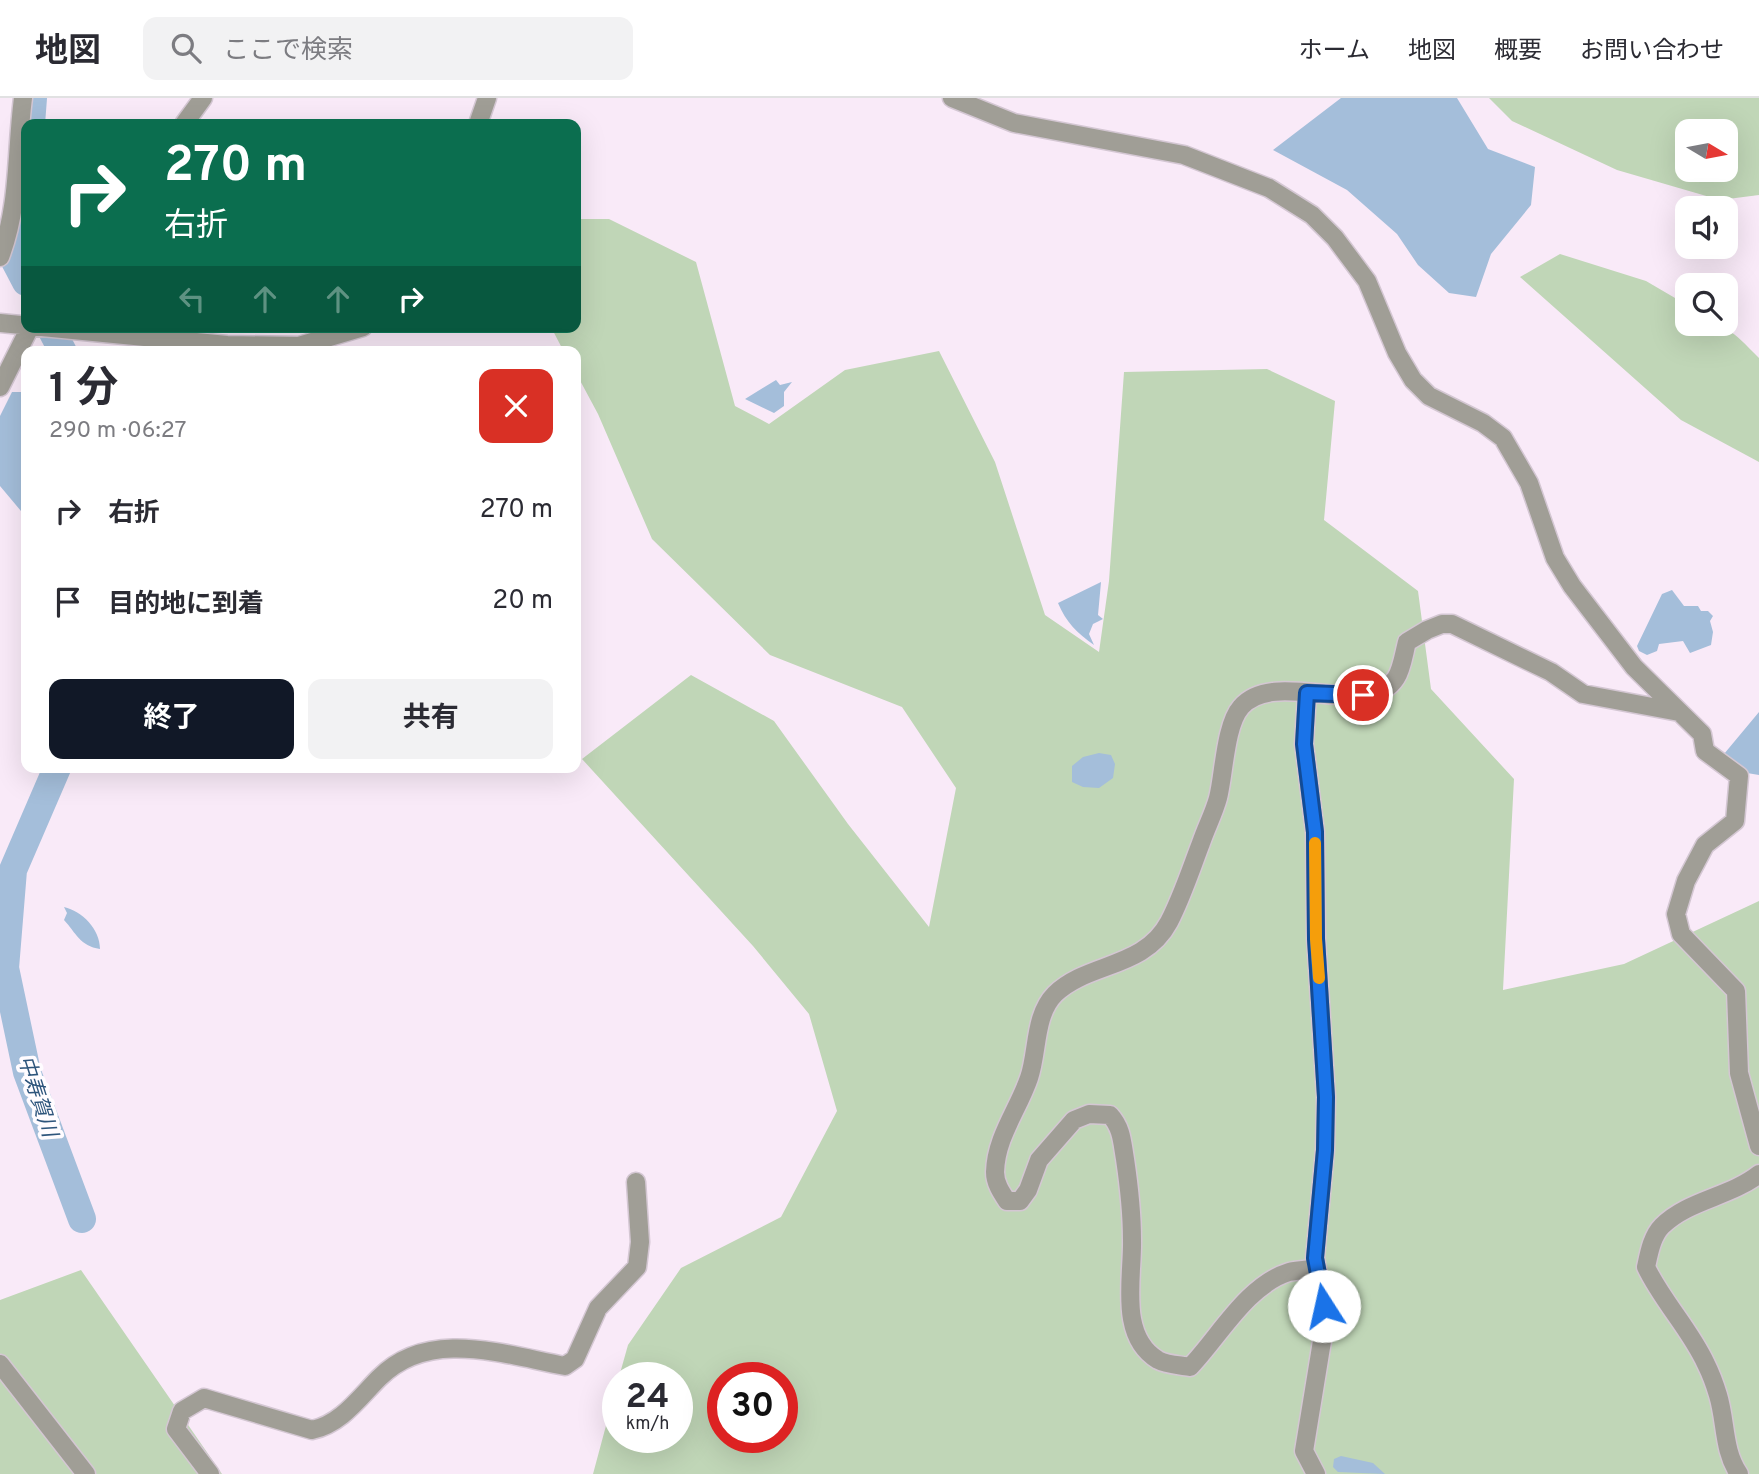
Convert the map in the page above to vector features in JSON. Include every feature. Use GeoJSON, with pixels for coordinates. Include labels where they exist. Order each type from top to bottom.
{"type":"FeatureCollection","features":[{"type":"Feature","properties":{"kind":"street"},"geometry":{"type":"LineString","coordinates":[[0,257],[8,236],[17,190],[17,143],[23,98]]}},
{"type":"Feature","properties":{"kind":"street"},"geometry":{"type":"LineString","coordinates":[[188,119],[203,98]]}},
{"type":"Feature","properties":{"kind":"street"},"geometry":{"type":"LineString","coordinates":[[480,119],[487,98]]}},
{"type":"Feature","properties":{"kind":"street"},"geometry":{"type":"LineString","coordinates":[[952,98],[1014,123],[1184,155],[1269,188],[1312,215],[1335,238],[1367,281],[1397,353],[1413,380],[1429,396],[1483,423],[1503,438],[1529,483],[1555,558],[1572,586],[1634,667],[1702,734],[1705,751],[1739,776],[1735,821],[1705,845],[1686,881],[1676,914],[1681,934],[1736,991],[1740,1073],[1759,1146]]}},
{"type":"Feature","properties":{"kind":"street"},"geometry":{"type":"LineString","coordinates":[[0,323],[21,326]]}},
{"type":"Feature","properties":{"kind":"street"},"geometry":{"type":"LineString","coordinates":[[0,387],[27,333]]}},
{"type":"Feature","properties":{"kind":"street"},"geometry":{"type":"LineString","coordinates":[[88,333],[227,345],[299,346],[343,333]]}},
{"type":"Feature","properties":{"kind":"street"},"geometry":{"type":"LineString","coordinates":[[1317,1268],[1289,1272],[1270,1282],[1236,1311],[1190,1367],[1159,1360],[1145,1348],[1135,1332],[1129,1290],[1132,1242],[1130,1195],[1119,1125],[1110,1115],[1089,1114],[1074,1120],[1040,1160],[1028,1190],[1020,1201],[1007,1201],[999,1191],[995,1174],[1002,1136],[1029,1077],[1043,1016],[1054,995],[1069,985],[1148,948],[1168,924],[1217,801],[1234,719],[1241,707],[1253,698],[1275,692],[1363,695],[1383,690],[1396,678],[1407,642],[1442,624],[1452,624],[1551,672],[1583,694],[1679,712]]}},
{"type":"Feature","properties":{"kind":"street"},"geometry":{"type":"LineString","coordinates":[[1307,693],[1304,744],[1315,832],[1316,939],[1326,1097],[1325,1150],[1315,1258],[1324,1306],[1324,1329],[1304,1451],[1316,1474]]}},
{"type":"Feature","properties":{"kind":"street"},"geometry":{"type":"LineString","coordinates":[[1739,1474],[1728,1448],[1718,1395],[1706,1363],[1679,1317],[1656,1289],[1646,1267],[1654,1238],[1661,1226],[1681,1213],[1744,1186],[1759,1174]]}},
{"type":"Feature","properties":{"kind":"street"},"geometry":{"type":"LineString","coordinates":[[211,1474],[176,1429],[182,1411],[204,1398],[312,1430],[327,1427],[383,1374],[402,1360],[432,1350],[454,1346],[565,1366],[575,1359],[598,1308],[637,1267],[640,1242],[636,1182]]}},
{"type":"Feature","properties":{"kind":"street"},"geometry":{"type":"LineString","coordinates":[[0,1364],[86,1474]]}},
{"type":"Feature","properties":{"kind":"street"},"geometry":{"type":"LineString","coordinates":[[66,1447],[69,1474]]}},
{"type":"Feature","properties":{"kind":"green space"},"geometry":{"type":"Polygon","coordinates":[[[1489,98],[1759,98],[1759,195],[1738,198],[1706,196],[1617,170],[1512,121],[1489,98]]]}},
{"type":"Feature","properties":{"kind":"green space"},"geometry":{"type":"Polygon","coordinates":[[[581,219],[609,219],[696,262],[735,406],[769,424],[845,370],[939,351],[995,462],[1045,615],[1099,652],[1109,581],[1124,372],[1267,369],[1335,401],[1324,520],[1418,591],[1431,689],[1514,779],[1503,990],[1624,964],[1759,901],[1759,1474],[593,1474],[602,1441],[602,1453],[693,1453],[693,1362],[623,1362],[628,1345],[681,1268],[781,1217],[837,1111],[809,1014],[753,946],[582,759],[691,675],[774,721],[848,824],[929,927],[956,788],[902,707],[770,655],[652,539],[598,414],[581,382],[581,346],[561,346],[554,333],[581,333],[581,219]]]}},
{"type":"Feature","properties":{"kind":"green space"},"geometry":{"type":"Polygon","coordinates":[[[1560,254],[1646,281],[1675,298],[1675,336],[1737,336],[1759,358],[1759,462],[1681,420],[1520,277],[1560,254]]]}},
{"type":"Feature","properties":{"kind":"green space"},"geometry":{"type":"Polygon","coordinates":[[[81,1270],[222,1474],[0,1474],[0,1300],[81,1270]]]}},
{"type":"Feature","properties":{"kind":"water"},"geometry":{"type":"Polygon","coordinates":[[[1341,98],[1457,98],[1488,149],[1535,167],[1531,205],[1491,254],[1476,297],[1449,293],[1418,265],[1397,234],[1347,190],[1273,150],[1341,98]]]}},
{"type":"Feature","properties":{"kind":"water"},"geometry":{"type":"Polygon","coordinates":[[[776,380],[780,385],[792,382],[784,392],[784,406],[774,413],[745,399],[776,380]]]}},
{"type":"Feature","properties":{"kind":"water"},"geometry":{"type":"Polygon","coordinates":[[[12,392],[21,392],[21,511],[0,486],[0,416],[12,392]]]}},
{"type":"Feature","properties":{"kind":"water"},"geometry":{"type":"Polygon","coordinates":[[[1101,582],[1098,615],[1103,619],[1093,624],[1089,634],[1094,645],[1073,627],[1058,603],[1101,582]]]}},
{"type":"Feature","properties":{"kind":"water"},"geometry":{"type":"Polygon","coordinates":[[[1672,590],[1684,606],[1698,606],[1701,611],[1708,611],[1713,616],[1710,621],[1713,632],[1711,645],[1690,653],[1683,641],[1659,644],[1657,651],[1647,655],[1639,651],[1637,646],[1662,594],[1672,590]]]}},
{"type":"Feature","properties":{"kind":"water"},"geometry":{"type":"Polygon","coordinates":[[[1759,712],[1759,775],[1747,773],[1724,754],[1759,712]]]}},
{"type":"Feature","properties":{"kind":"water"},"geometry":{"type":"Polygon","coordinates":[[[1099,753],[1111,755],[1115,764],[1113,778],[1099,788],[1083,787],[1072,782],[1072,766],[1083,757],[1099,753]]]}},
{"type":"Feature","properties":{"kind":"water"},"geometry":{"type":"Polygon","coordinates":[[[64,907],[77,912],[89,922],[97,935],[100,949],[83,942],[75,934],[64,920],[67,913],[64,907]]]}},
{"type":"Feature","properties":{"kind":"water"},"geometry":{"type":"Polygon","coordinates":[[[1341,1456],[1373,1463],[1385,1474],[1338,1472],[1333,1467],[1334,1459],[1341,1456]]]}},
{"type":"Feature","properties":{"kind":"waterway","name":"中寿賀川"},"geometry":{"type":"LineString","coordinates":[[31,119],[33,98]]}},
{"type":"Feature","properties":{"kind":"waterway","name":"中寿賀川"},"geometry":{"type":"LineString","coordinates":[[21,239],[15,261],[21,272]]}},
{"type":"Feature","properties":{"kind":"waterway","name":"中寿賀川"},"geometry":{"type":"LineString","coordinates":[[53,333],[60,346]]}},
{"type":"Feature","properties":{"kind":"waterway","name":"中寿賀川"},"geometry":{"type":"LineString","coordinates":[[55,773],[13,870],[5,968],[27,1072],[82,1219]]}},
{"type":"Feature","properties":{"kind":"slow traffic"},"geometry":{"type":"LineString","coordinates":[[1315,843],[1319,978]]}},
{"type":"Feature","properties":{"kind":"route"},"geometry":{"type":"LineString","coordinates":[[1324,1306],[1315,1258],[1325,1150],[1326,1097],[1316,939],[1315,832],[1304,744],[1304,719],[1307,693],[1363,695]]}}]}
